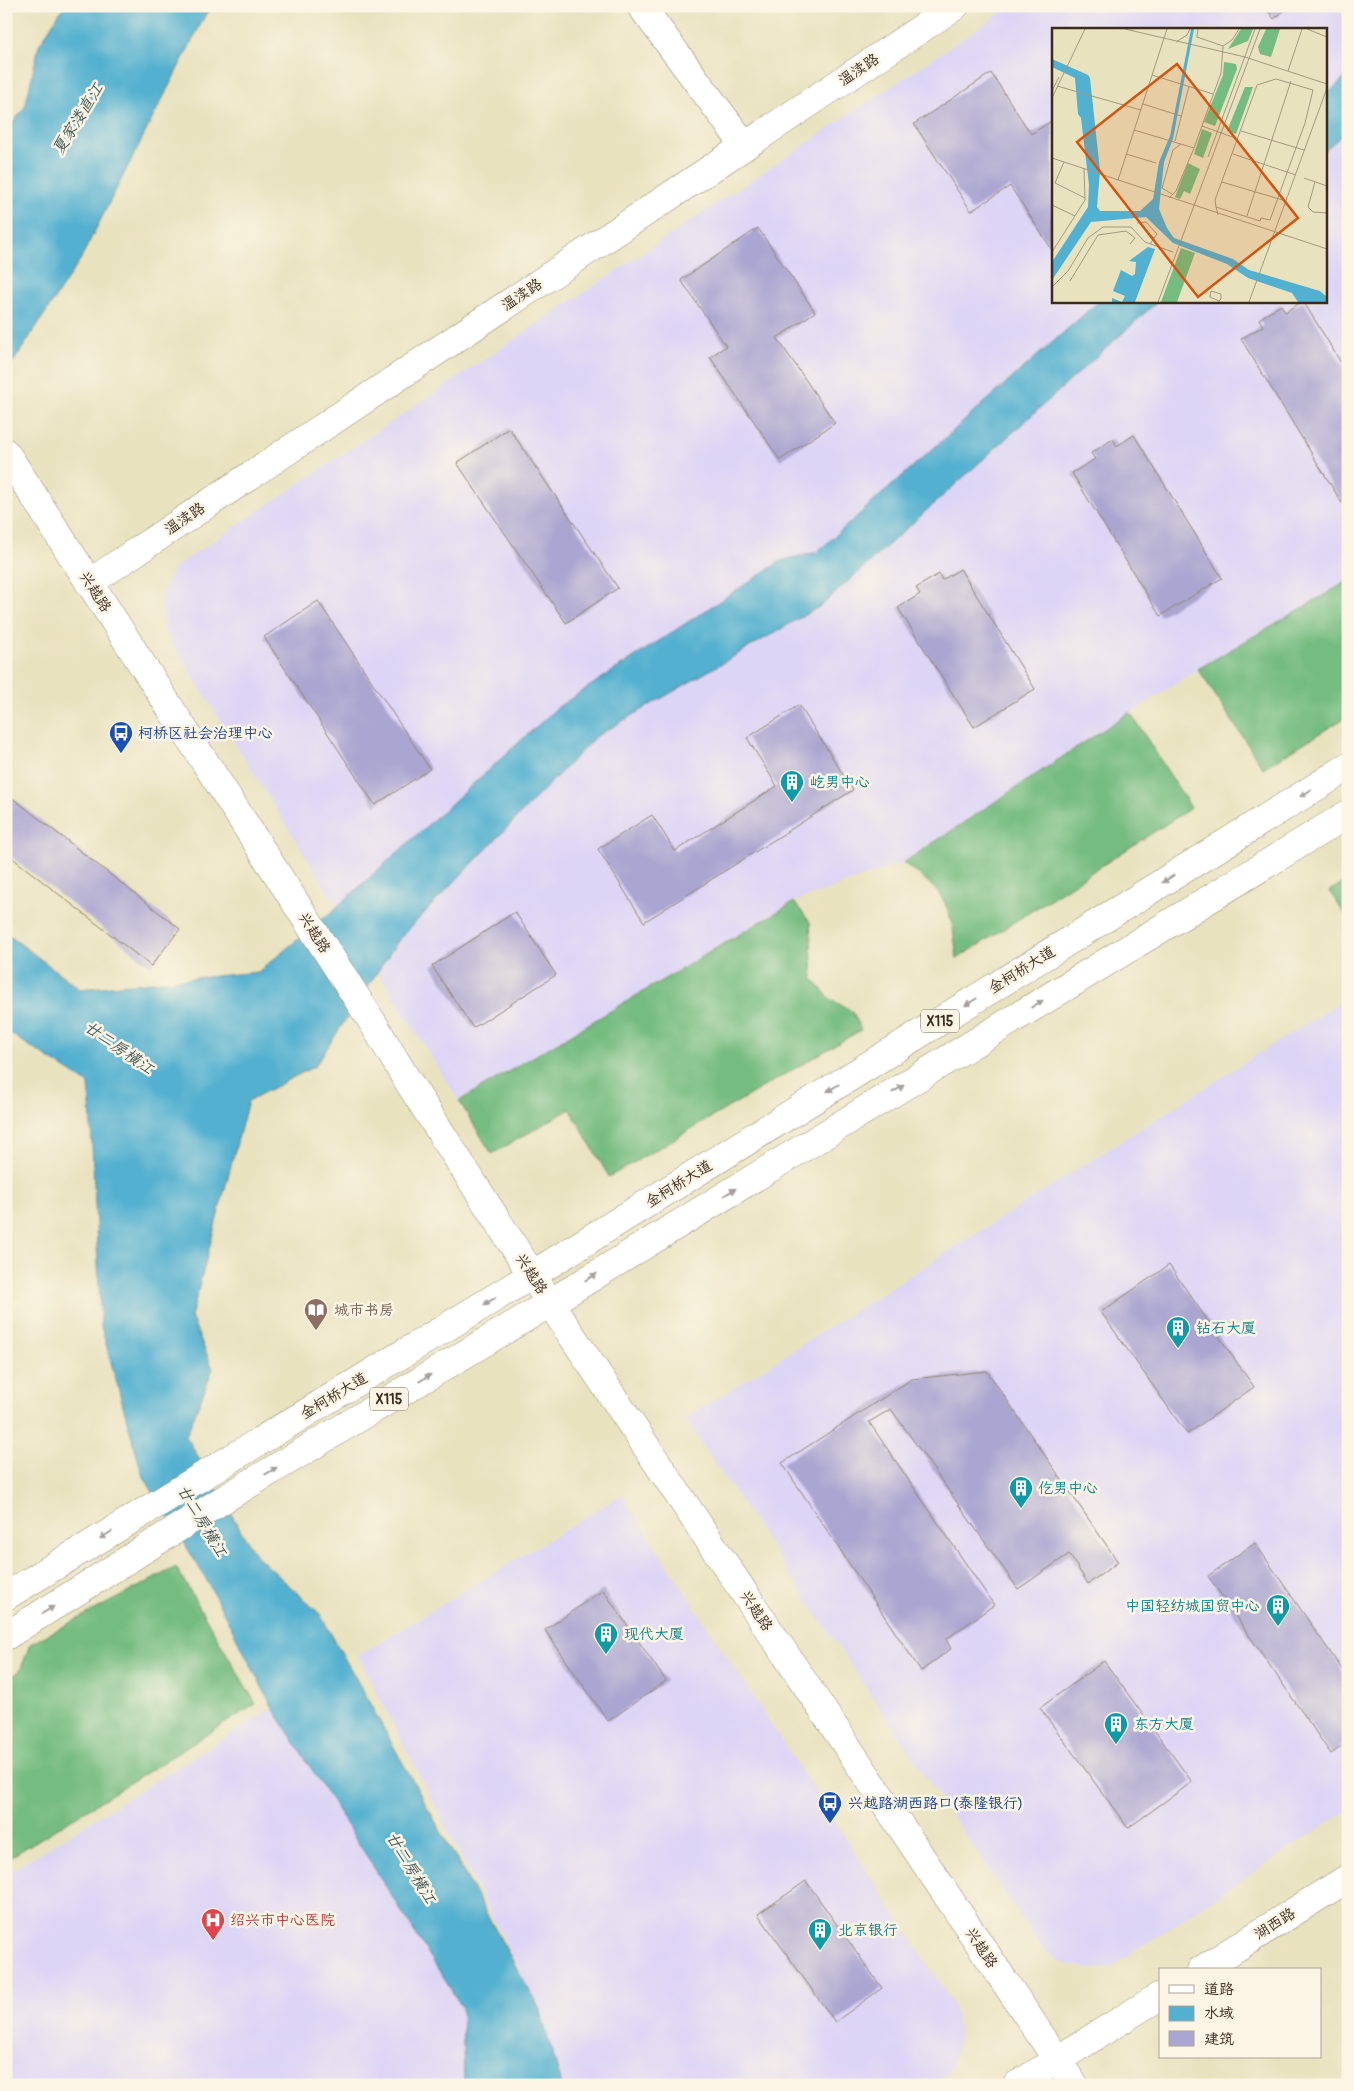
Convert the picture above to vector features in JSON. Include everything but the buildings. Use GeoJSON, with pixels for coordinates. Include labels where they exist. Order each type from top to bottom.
{"type":"FeatureCollection","features":[{"type":"Feature","properties":{"kind":"street"},"geometry":{"type":"LineString","coordinates":[[641,6],[745,146]]}},
{"type":"Feature","properties":{"kind":"street","name":"温渎路"},"geometry":{"type":"LineString","coordinates":[[89,583],[955,6]]}},
{"type":"Feature","properties":{"kind":"street","name":"兴越路"},"geometry":{"type":"LineString","coordinates":[[6,453],[373,1023],[532,1276],[1074,2085]]}},
{"type":"Feature","properties":{"kind":"street","name":"金柯桥大道"},"geometry":{"type":"LineString","coordinates":[[6,1596],[532,1276],[1348,767]]}},
{"type":"Feature","properties":{"kind":"street","name":"金柯桥大道"},"geometry":{"type":"LineString","coordinates":[[6,1636],[229,1496],[550,1303],[1348,814]]}},
{"type":"Feature","properties":{"kind":"street","name":"湖西路"},"geometry":{"type":"LineString","coordinates":[[1205,1968],[1348,1878]]}},
{"type":"Feature","properties":{"kind":"street"},"geometry":{"type":"LineString","coordinates":[[1017,2085],[1159,1997]]}},
{"type":"Feature","properties":{"kind":"shaded area"},"geometry":{"type":"Polygon","coordinates":[[[1011,6],[1348,6],[1348,581],[1198,669],[903,863],[793,902],[459,1101],[164,630],[160,597],[175,567],[1011,6]]]}},
{"type":"Feature","properties":{"kind":"shaded area"},"geometry":{"type":"Polygon","coordinates":[[[1348,997],[1348,1810],[1111,1967],[1088,1968],[1063,1963],[1043,1950],[685,1419],[1348,997]]]}},
{"type":"Feature","properties":{"kind":"shaded area"},"geometry":{"type":"Polygon","coordinates":[[[622,1495],[953,2003],[959,2029],[956,2053],[948,2074],[931,2085],[562,2085],[539,2008],[358,1656],[622,1495]]]}},
{"type":"Feature","properties":{"kind":"shaded area","name":"绍兴市中心医院"},"geometry":{"type":"Polygon","coordinates":[[[273,1708],[462,2007],[464,2085],[6,2085],[6,1874],[273,1708]]]}},
{"type":"Feature","properties":{"kind":"green space"},"geometry":{"type":"Polygon","coordinates":[[[1348,581],[1348,716],[1263,768],[1198,669],[1348,581]]]}},
{"type":"Feature","properties":{"kind":"green space"},"geometry":{"type":"Polygon","coordinates":[[[1130,712],[1191,808],[957,959],[952,926],[945,903],[930,884],[903,863],[1130,712]]]}},
{"type":"Feature","properties":{"kind":"green space"},"geometry":{"type":"Polygon","coordinates":[[[1348,880],[1348,919],[1329,891],[1348,880]]]}},
{"type":"Feature","properties":{"kind":"green space"},"geometry":{"type":"Polygon","coordinates":[[[794,902],[810,922],[813,979],[829,998],[853,1012],[861,1030],[609,1177],[570,1109],[492,1154],[459,1101],[794,902]]]}},
{"type":"Feature","properties":{"kind":"green space"},"geometry":{"type":"Polygon","coordinates":[[[176,1567],[256,1704],[6,1860],[6,1680],[20,1671],[30,1644],[176,1567]]]}},
{"type":"Feature","properties":{"kind":"water","name":"夏家溇直江"},"geometry":{"type":"Polygon","coordinates":[[[64,6],[210,6],[80,260],[6,373],[6,132],[25,107],[39,45],[64,6]]]}},
{"type":"Feature","properties":{"kind":"water"},"geometry":{"type":"Polygon","coordinates":[[[1348,75],[1348,130],[1326,149],[1326,95],[1348,75]]]}},
{"type":"Feature","properties":{"kind":"water","name":"廿二房横江"},"geometry":{"type":"Polygon","coordinates":[[[1098,302],[1157,302],[822,605],[595,737],[400,938],[315,1066],[248,1101],[191,1317],[213,1369],[186,1436],[254,1553],[320,1614],[539,2008],[562,2085],[464,2085],[462,2007],[273,1708],[205,1577],[142,1474],[101,1326],[89,1084],[6,1031],[6,933],[80,989],[258,972],[336,908],[558,707],[781,561],[817,552],[1098,302]]]}},
{"type":"Feature","properties":{"kind":"place","name":"柯桥区社会治理中心"},"geometry":{"type":"Point","coordinates":[121,754]}},
{"type":"Feature","properties":{"kind":"place","name":"屹男中心"},"geometry":{"type":"Point","coordinates":[792,803]}},
{"type":"Feature","properties":{"kind":"place","name":"城市书房"},"geometry":{"type":"Point","coordinates":[316,1331]}},
{"type":"Feature","properties":{"kind":"place","name":"钻石大厦"},"geometry":{"type":"Point","coordinates":[1178,1349]}},
{"type":"Feature","properties":{"kind":"place","name":"仡男中心"},"geometry":{"type":"Point","coordinates":[1021,1509]}},
{"type":"Feature","properties":{"kind":"place","name":"中国轻纺城国贸中心"},"geometry":{"type":"Point","coordinates":[1278,1627]}},
{"type":"Feature","properties":{"kind":"place","name":"现代大厦"},"geometry":{"type":"Point","coordinates":[606,1655]}},
{"type":"Feature","properties":{"kind":"place","name":"东方大厦"},"geometry":{"type":"Point","coordinates":[1116,1745]}},
{"type":"Feature","properties":{"kind":"place","name":"兴越路湖西路口(泰隆银行)"},"geometry":{"type":"Point","coordinates":[830,1824]}},
{"type":"Feature","properties":{"kind":"place","name":"绍兴市中心医院"},"geometry":{"type":"Point","coordinates":[213,1941]}},
{"type":"Feature","properties":{"kind":"place","name":"北京银行"},"geometry":{"type":"Point","coordinates":[820,1951]}}]}
